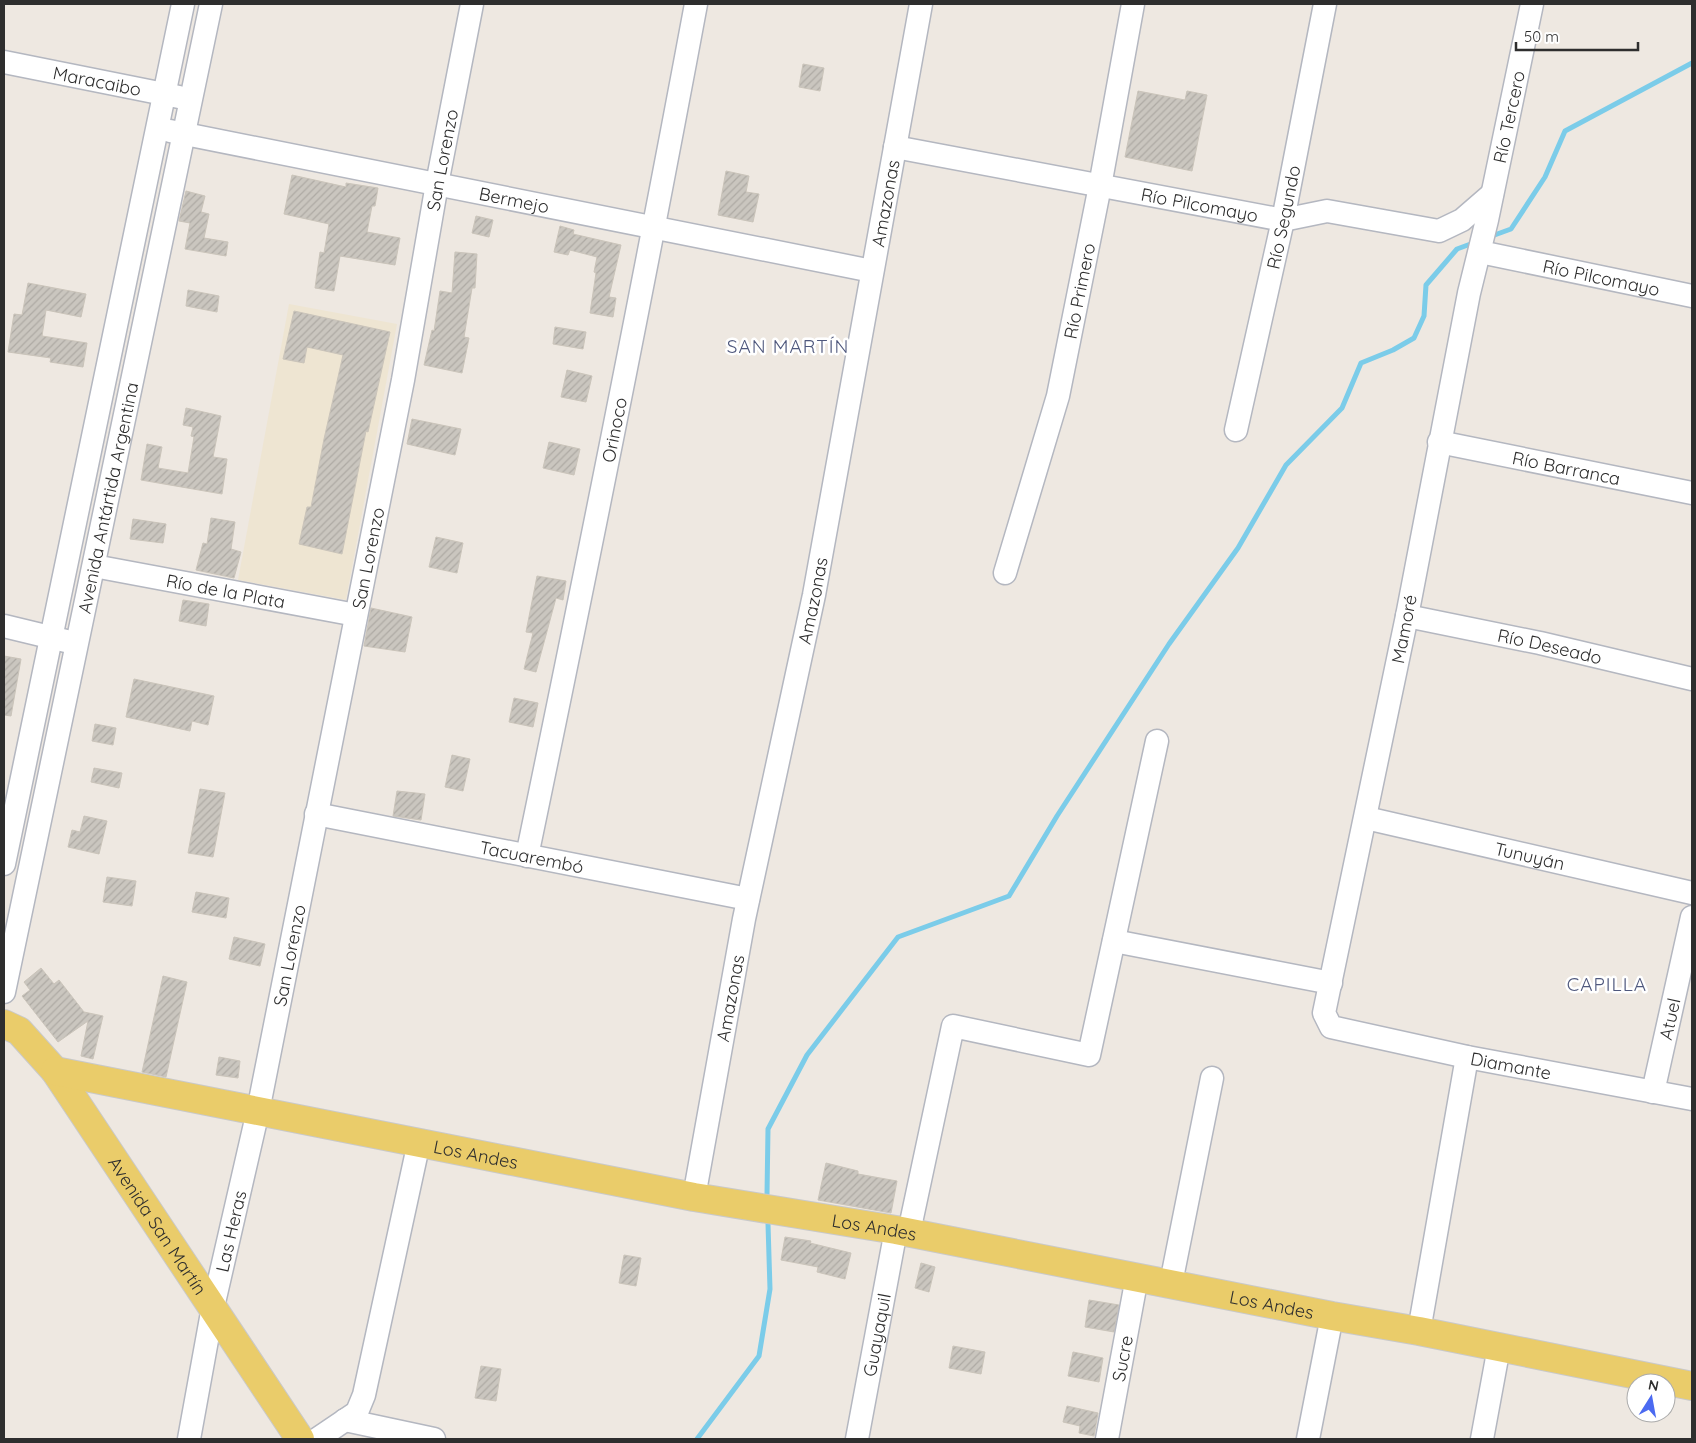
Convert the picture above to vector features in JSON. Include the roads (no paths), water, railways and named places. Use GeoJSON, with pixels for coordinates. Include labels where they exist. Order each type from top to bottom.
{"type":"FeatureCollection","features":[{"type":"Feature","properties":{"kind":"main road","name":"Avenida San Martín"},"geometry":{"type":"LineString","coordinates":[[4,1024],[19,1030],[55,1071],[300,1439]]}},
{"type":"Feature","properties":{"kind":"main road","name":"Los Andes"},"geometry":{"type":"LineString","coordinates":[[55,1071],[694,1197],[902,1231],[1692,1386]]}},
{"type":"Feature","properties":{"kind":"street","name":"Avenida Antártida Argentina"},"geometry":{"type":"LineString","coordinates":[[5,854],[183,4]]}},
{"type":"Feature","properties":{"kind":"street","name":"Avenida Antártida Argentina"},"geometry":{"type":"LineString","coordinates":[[4,992],[211,4]]}},
{"type":"Feature","properties":{"kind":"street","name":"San Lorenzo"},"geometry":{"type":"LineString","coordinates":[[258,1111],[403,380],[437,184],[472,4]]}},
{"type":"Feature","properties":{"kind":"street","name":"Orinoco"},"geometry":{"type":"LineString","coordinates":[[527,856],[596,528],[696,4]]}},
{"type":"Feature","properties":{"kind":"street","name":"Amazonas"},"geometry":{"type":"LineString","coordinates":[[694,1197],[748,899],[814,595],[921,4]]}},
{"type":"Feature","properties":{"kind":"street","name":"Río Primero"},"geometry":{"type":"LineString","coordinates":[[1005,573],[1058,396],[1100,186],[1133,4]]}},
{"type":"Feature","properties":{"kind":"street","name":"Río Segundo"},"geometry":{"type":"LineString","coordinates":[[1236,430],[1283,220],[1324,4]]}},
{"type":"Feature","properties":{"kind":"street","name":"Río Tercero"},"geometry":{"type":"LineString","coordinates":[[1484,229],[1532,4]]}},
{"type":"Feature","properties":{"kind":"street","name":"Maracaibo"},"geometry":{"type":"LineString","coordinates":[[4,62],[191,100]]}},
{"type":"Feature","properties":{"kind":"street","name":"Bermejo"},"geometry":{"type":"LineString","coordinates":[[157,129],[184,132],[872,271]]}},
{"type":"Feature","properties":{"kind":"street","name":"Río Pilcomayo"},"geometry":{"type":"LineString","coordinates":[[895,147],[1283,220],[1327,211],[1439,231],[1462,220],[1492,194]]}},
{"type":"Feature","properties":{"kind":"street","name":"Mamoré"},"geometry":{"type":"LineString","coordinates":[[1331,1027],[1324,1013],[1366,818],[1469,293],[1484,229]]}},
{"type":"Feature","properties":{"kind":"street","name":"Río Pilcomayo"},"geometry":{"type":"LineString","coordinates":[[1480,252],[1692,296]]}},
{"type":"Feature","properties":{"kind":"street","name":"Río Barranca"},"geometry":{"type":"LineString","coordinates":[[1440,442],[1692,493]]}},
{"type":"Feature","properties":{"kind":"street","name":"Río de la Plata"},"geometry":{"type":"LineString","coordinates":[[94,566],[356,615]]}},
{"type":"Feature","properties":{"kind":"street","name":"Río Deseado"},"geometry":{"type":"LineString","coordinates":[[1407,616],[1692,679]]}},
{"type":"Feature","properties":{"kind":"street"},"geometry":{"type":"LineString","coordinates":[[4,626],[77,644]]}},
{"type":"Feature","properties":{"kind":"street"},"geometry":{"type":"LineString","coordinates":[[1157,741],[1114,941],[1331,983]]}},
{"type":"Feature","properties":{"kind":"street","name":"Tacuarembó"},"geometry":{"type":"LineString","coordinates":[[316,814],[748,899]]}},
{"type":"Feature","properties":{"kind":"street","name":"Tunuyán"},"geometry":{"type":"LineString","coordinates":[[1366,818],[1692,893]]}},
{"type":"Feature","properties":{"kind":"street","name":"Atuel"},"geometry":{"type":"LineString","coordinates":[[1653,1092],[1692,918]]}},
{"type":"Feature","properties":{"kind":"street","name":"Guayaquil"},"geometry":{"type":"LineString","coordinates":[[857,1439],[902,1231],[953,1026],[1089,1054],[1114,941]]}},
{"type":"Feature","properties":{"kind":"street","name":"Diamante"},"geometry":{"type":"LineString","coordinates":[[1331,1027],[1467,1057],[1692,1099]]}},
{"type":"Feature","properties":{"kind":"street"},"geometry":{"type":"LineString","coordinates":[[1419,1331],[1467,1057]]}},
{"type":"Feature","properties":{"kind":"street"},"geometry":{"type":"LineString","coordinates":[[1171,1283],[1212,1078]]}},
{"type":"Feature","properties":{"kind":"street","name":"Las Heras"},"geometry":{"type":"LineString","coordinates":[[189,1439],[213,1307],[258,1111]]}},
{"type":"Feature","properties":{"kind":"street"},"geometry":{"type":"LineString","coordinates":[[317,1439],[357,1412],[364,1395],[419,1142]]}},
{"type":"Feature","properties":{"kind":"street","name":"Sucre"},"geometry":{"type":"LineString","coordinates":[[1107,1439],[1137,1277]]}},
{"type":"Feature","properties":{"kind":"street"},"geometry":{"type":"LineString","coordinates":[[1308,1439],[1332,1316]]}},
{"type":"Feature","properties":{"kind":"street"},"geometry":{"type":"LineString","coordinates":[[1482,1439],[1500,1347]]}},
{"type":"Feature","properties":{"kind":"street"},"geometry":{"type":"LineString","coordinates":[[345,1420],[434,1439]]}},
{"type":"Feature","properties":{"kind":"waterway"},"geometry":{"type":"LineString","coordinates":[[1489,237],[1511,229],[1545,177],[1565,131],[1692,63]]}},
{"type":"Feature","properties":{"kind":"waterway"},"geometry":{"type":"LineString","coordinates":[[767,1194],[768,1129],[807,1055],[898,937],[1009,896],[1057,816],[1169,644],[1238,548],[1286,465],[1342,408],[1361,363],[1393,350],[1414,338],[1424,316],[1426,285],[1457,249],[1476,242]]}},
{"type":"Feature","properties":{"kind":"waterway"},"geometry":{"type":"LineString","coordinates":[[697,1439],[759,1356],[770,1289],[768,1224]]}},
{"type":"Feature","properties":{"kind":"district","name":"SAN MARTÍN"},"geometry":{"type":"Point","coordinates":[788,346]}},
{"type":"Feature","properties":{"kind":"district","name":"CAPILLA"},"geometry":{"type":"Point","coordinates":[1607,984]}}]}
